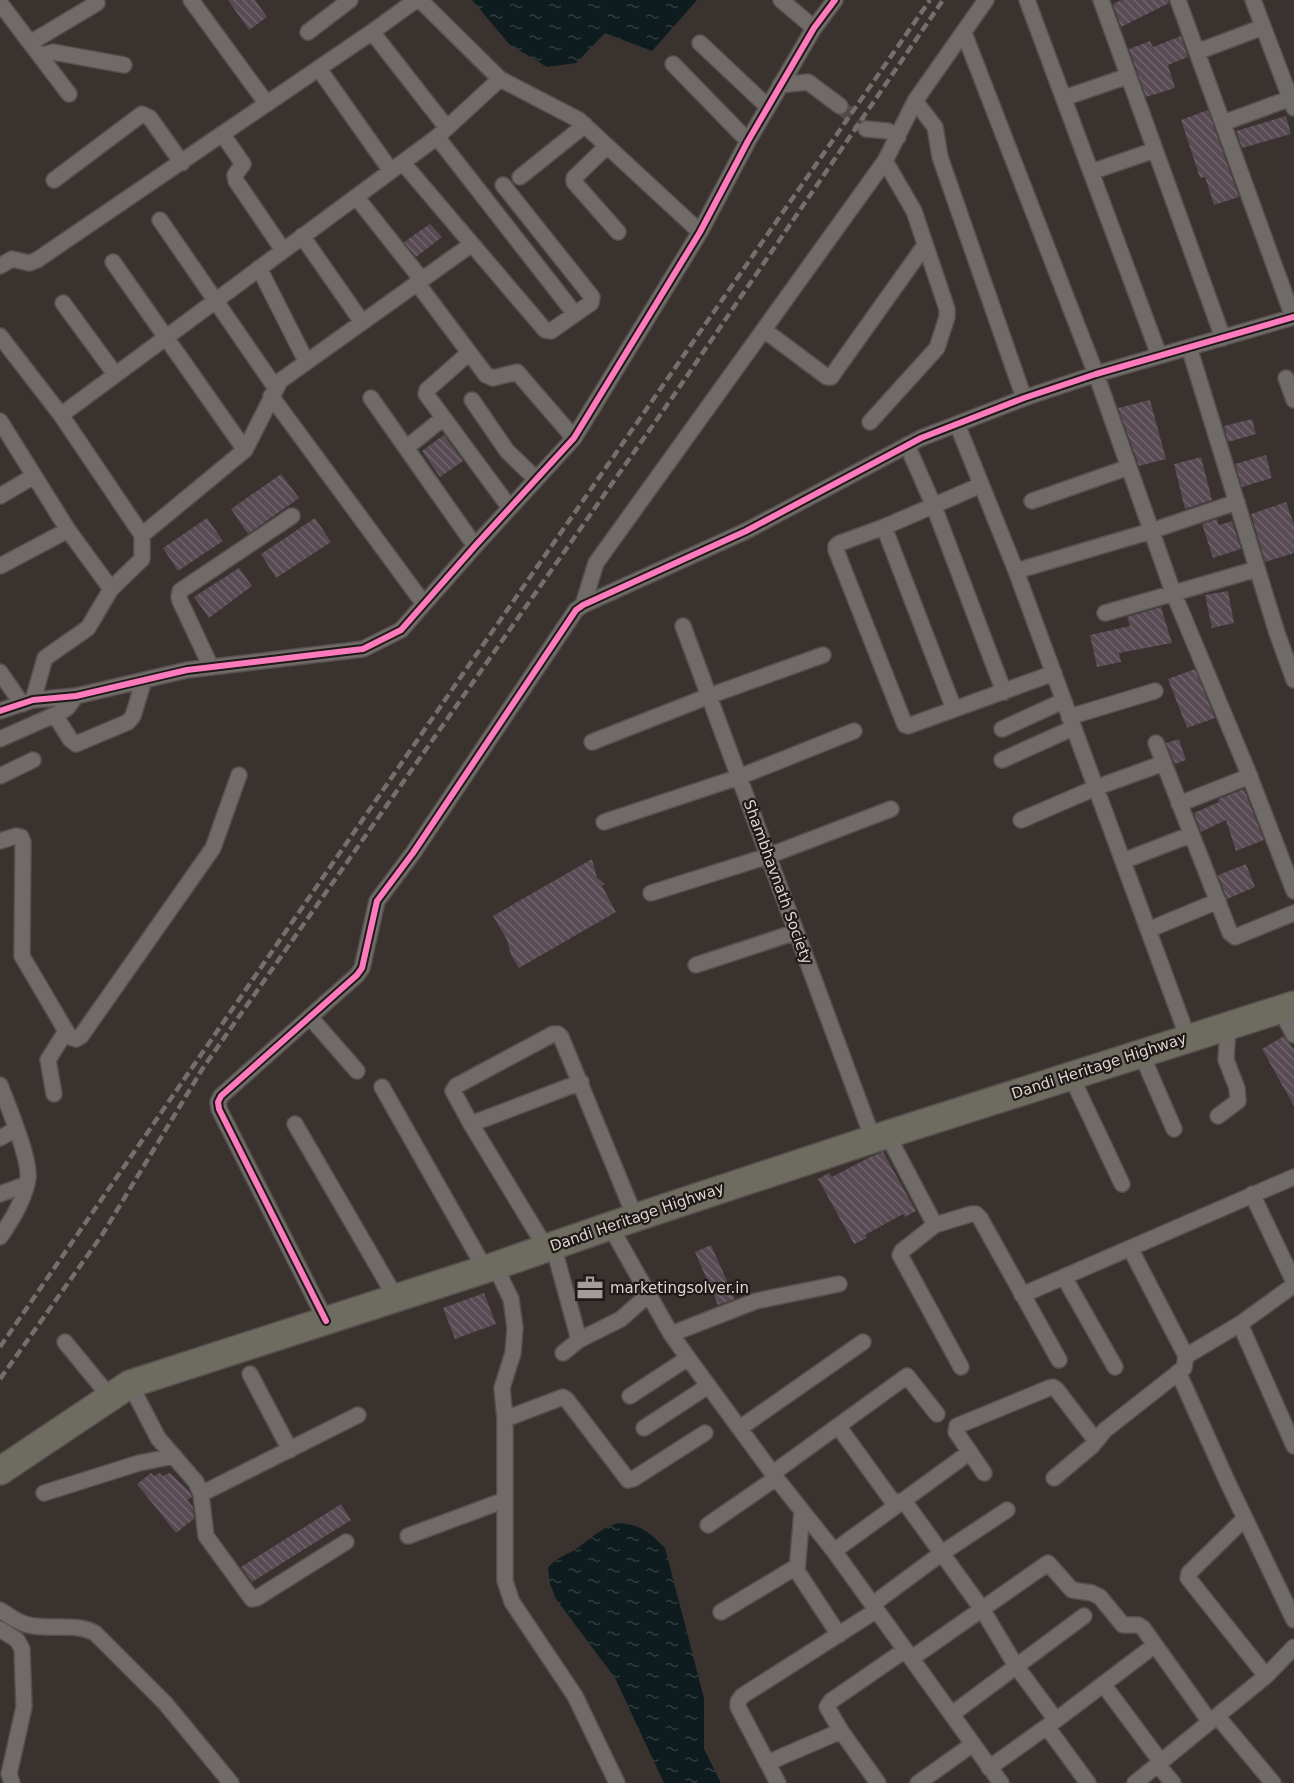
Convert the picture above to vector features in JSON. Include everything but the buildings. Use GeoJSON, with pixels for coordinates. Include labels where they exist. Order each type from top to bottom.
{"type":"FeatureCollection","features":[{"type":"Feature","properties":{"kind":"highway","name":"Dandi Heritage Highway"},"geometry":{"type":"LineString","coordinates":[[0,1468],[120,1391],[880,1136],[1287,1007]]}},
{"type":"Feature","properties":{"kind":"street"},"geometry":{"type":"LineString","coordinates":[[191,0],[267,104]]}},
{"type":"Feature","properties":{"kind":"street"},"geometry":{"type":"LineString","coordinates":[[308,32],[350,0]]}},
{"type":"Feature","properties":{"kind":"street"},"geometry":{"type":"LineString","coordinates":[[0,266],[12,259],[33,262],[182,163],[418,0],[500,79],[573,116],[585,125],[700,232]]}},
{"type":"Feature","properties":{"kind":"street"},"geometry":{"type":"LineString","coordinates":[[781,0],[814,28]]}},
{"type":"Feature","properties":{"kind":"street"},"geometry":{"type":"LineString","coordinates":[[0,711],[27,702],[76,696],[187,670],[363,649],[401,630],[574,438],[700,232],[780,85],[814,28],[835,0]]}},
{"type":"Feature","properties":{"kind":"street"},"geometry":{"type":"LineString","coordinates":[[583,605],[596,563],[885,161],[915,101],[986,0]]}},
{"type":"Feature","properties":{"kind":"street"},"geometry":{"type":"LineString","coordinates":[[1027,0],[1159,356]]}},
{"type":"Feature","properties":{"kind":"street"},"geometry":{"type":"LineString","coordinates":[[1101,0],[1223,338]]}},
{"type":"Feature","properties":{"kind":"street"},"geometry":{"type":"LineString","coordinates":[[326,1321],[219,1109],[218,1102],[221,1096],[362,968],[377,902],[413,853],[570,617],[583,605],[746,531],[907,445],[957,424],[1096,374],[1294,317],[1178,0]]}},
{"type":"Feature","properties":{"kind":"street"},"geometry":{"type":"LineString","coordinates":[[1223,123],[1293,101],[1253,0]]}},
{"type":"Feature","properties":{"kind":"street"},"geometry":{"type":"LineString","coordinates":[[0,3],[69,94]]}},
{"type":"Feature","properties":{"kind":"street"},"geometry":{"type":"LineString","coordinates":[[35,50],[97,3]]}},
{"type":"Feature","properties":{"kind":"street"},"geometry":{"type":"LineString","coordinates":[[1197,52],[1263,27]]}},
{"type":"Feature","properties":{"kind":"street"},"geometry":{"type":"LineString","coordinates":[[372,32],[442,133],[575,314]]}},
{"type":"Feature","properties":{"kind":"street"},"geometry":{"type":"LineString","coordinates":[[964,33],[1096,374],[1173,592],[1250,776],[1294,891]]}},
{"type":"Feature","properties":{"kind":"street"},"geometry":{"type":"LineString","coordinates":[[700,43],[768,106]]}},
{"type":"Feature","properties":{"kind":"street"},"geometry":{"type":"LineString","coordinates":[[35,50],[124,65]]}},
{"type":"Feature","properties":{"kind":"street"},"geometry":{"type":"LineString","coordinates":[[673,64],[748,141]]}},
{"type":"Feature","properties":{"kind":"street"},"geometry":{"type":"LineString","coordinates":[[319,69],[397,167],[472,244],[545,330],[551,331],[591,303],[592,297],[502,185]]}},
{"type":"Feature","properties":{"kind":"street"},"geometry":{"type":"LineString","coordinates":[[1064,98],[1128,76]]}},
{"type":"Feature","properties":{"kind":"street"},"geometry":{"type":"LineString","coordinates":[[62,415],[164,337],[357,198],[442,133],[500,79]]}},
{"type":"Feature","properties":{"kind":"street"},"geometry":{"type":"LineString","coordinates":[[780,85],[808,82],[840,106]]}},
{"type":"Feature","properties":{"kind":"street"},"geometry":{"type":"LineString","coordinates":[[915,101],[935,127],[940,157],[1024,398]]}},
{"type":"Feature","properties":{"kind":"street"},"geometry":{"type":"LineString","coordinates":[[54,180],[142,114],[150,118],[182,163]]}},
{"type":"Feature","properties":{"kind":"street"},"geometry":{"type":"LineString","coordinates":[[520,177],[585,125]]}},
{"type":"Feature","properties":{"kind":"street"},"geometry":{"type":"LineString","coordinates":[[866,129],[888,131],[898,137]]}},
{"type":"Feature","properties":{"kind":"street"},"geometry":{"type":"LineString","coordinates":[[223,135],[243,164],[236,175],[236,181],[283,250]]}},
{"type":"Feature","properties":{"kind":"street"},"geometry":{"type":"LineString","coordinates":[[607,146],[573,178],[618,232]]}},
{"type":"Feature","properties":{"kind":"street"},"geometry":{"type":"LineString","coordinates":[[1091,172],[1155,150]]}},
{"type":"Feature","properties":{"kind":"street"},"geometry":{"type":"LineString","coordinates":[[870,422],[941,343],[947,317],[947,309],[914,211],[885,161]]}},
{"type":"Feature","properties":{"kind":"street"},"geometry":{"type":"LineString","coordinates":[[357,198],[489,377],[517,372],[574,438]]}},
{"type":"Feature","properties":{"kind":"street"},"geometry":{"type":"LineString","coordinates":[[160,220],[216,299],[273,391],[424,603]]}},
{"type":"Feature","properties":{"kind":"street"},"geometry":{"type":"LineString","coordinates":[[302,236],[362,322]]}},
{"type":"Feature","properties":{"kind":"street"},"geometry":{"type":"LineString","coordinates":[[142,535],[245,450],[273,391],[285,377],[472,244]]}},
{"type":"Feature","properties":{"kind":"street"},"geometry":{"type":"LineString","coordinates":[[764,330],[827,377],[831,377],[925,245]]}},
{"type":"Feature","properties":{"kind":"street"},"geometry":{"type":"LineString","coordinates":[[113,262],[245,450]]}},
{"type":"Feature","properties":{"kind":"street"},"geometry":{"type":"LineString","coordinates":[[259,268],[306,361]]}},
{"type":"Feature","properties":{"kind":"street"},"geometry":{"type":"LineString","coordinates":[[63,303],[115,374]]}},
{"type":"Feature","properties":{"kind":"street"},"geometry":{"type":"LineString","coordinates":[[1,338],[62,415],[142,535],[142,559],[111,589],[88,628],[45,658],[27,702]]}},
{"type":"Feature","properties":{"kind":"street"},"geometry":{"type":"LineString","coordinates":[[1189,347],[1277,633],[1294,680]]}},
{"type":"Feature","properties":{"kind":"street"},"geometry":{"type":"LineString","coordinates":[[470,353],[427,390],[427,398],[510,508]]}},
{"type":"Feature","properties":{"kind":"street"},"geometry":{"type":"LineString","coordinates":[[1286,378],[1294,400]]}},
{"type":"Feature","properties":{"kind":"street"},"geometry":{"type":"LineString","coordinates":[[371,398],[475,546]]}},
{"type":"Feature","properties":{"kind":"street"},"geometry":{"type":"LineString","coordinates":[[472,400],[511,456],[536,479]]}},
{"type":"Feature","properties":{"kind":"street"},"geometry":{"type":"LineString","coordinates":[[406,448],[442,419]]}},
{"type":"Feature","properties":{"kind":"street"},"geometry":{"type":"LineString","coordinates":[[0,422],[68,530],[111,589]]}},
{"type":"Feature","properties":{"kind":"street"},"geometry":{"type":"LineString","coordinates":[[957,424],[1016,571],[1188,1038]]}},
{"type":"Feature","properties":{"kind":"street"},"geometry":{"type":"LineString","coordinates":[[907,445],[933,504],[1004,692]]}},
{"type":"Feature","properties":{"kind":"street"},"geometry":{"type":"LineString","coordinates":[[1032,501],[1129,467]]}},
{"type":"Feature","properties":{"kind":"street"},"geometry":{"type":"LineString","coordinates":[[0,496],[34,476]]}},
{"type":"Feature","properties":{"kind":"street"},"geometry":{"type":"LineString","coordinates":[[981,485],[836,546],[903,723],[908,726],[1054,673]]}},
{"type":"Feature","properties":{"kind":"street"},"geometry":{"type":"LineString","coordinates":[[1016,571],[1152,531],[1237,502]]}},
{"type":"Feature","properties":{"kind":"street"},"geometry":{"type":"LineString","coordinates":[[211,667],[178,597],[180,591],[292,516]]}},
{"type":"Feature","properties":{"kind":"street"},"geometry":{"type":"LineString","coordinates":[[884,527],[954,709]]}},
{"type":"Feature","properties":{"kind":"street"},"geometry":{"type":"LineString","coordinates":[[0,566],[68,530]]}},
{"type":"Feature","properties":{"kind":"street"},"geometry":{"type":"LineString","coordinates":[[1105,613],[1257,569]]}},
{"type":"Feature","properties":{"kind":"street","name":"Shambhavnath Society"},"geometry":{"type":"LineString","coordinates":[[683,626],[796,932],[880,1136],[935,1225]]}},
{"type":"Feature","properties":{"kind":"street"},"geometry":{"type":"LineString","coordinates":[[592,742],[709,696],[823,655]]}},
{"type":"Feature","properties":{"kind":"street"},"geometry":{"type":"LineString","coordinates":[[0,672],[27,702]]}},
{"type":"Feature","properties":{"kind":"street"},"geometry":{"type":"LineString","coordinates":[[55,715],[76,744],[128,722],[133,716],[144,680]]}},
{"type":"Feature","properties":{"kind":"street"},"geometry":{"type":"LineString","coordinates":[[1002,760],[1071,722],[1155,691]]}},
{"type":"Feature","properties":{"kind":"street"},"geometry":{"type":"LineString","coordinates":[[0,739],[55,715],[67,708],[76,696]]}},
{"type":"Feature","properties":{"kind":"street"},"geometry":{"type":"LineString","coordinates":[[1002,729],[1063,701]]}},
{"type":"Feature","properties":{"kind":"street"},"geometry":{"type":"LineString","coordinates":[[604,822],[738,777],[854,731]]}},
{"type":"Feature","properties":{"kind":"street"},"geometry":{"type":"LineString","coordinates":[[1156,742],[1190,835],[1232,937],[1294,913]]}},
{"type":"Feature","properties":{"kind":"street"},"geometry":{"type":"LineString","coordinates":[[0,776],[33,760]]}},
{"type":"Feature","properties":{"kind":"street"},"geometry":{"type":"LineString","coordinates":[[1021,820],[1095,788],[1164,763]]}},
{"type":"Feature","properties":{"kind":"street"},"geometry":{"type":"LineString","coordinates":[[0,841],[16,836],[21,837],[23,842],[22,956],[70,1037],[76,1039],[81,1036],[213,848],[239,775]]}},
{"type":"Feature","properties":{"kind":"street"},"geometry":{"type":"LineString","coordinates":[[1179,804],[1250,776]]}},
{"type":"Feature","properties":{"kind":"street"},"geometry":{"type":"LineString","coordinates":[[651,893],[768,856],[891,809]]}},
{"type":"Feature","properties":{"kind":"street"},"geometry":{"type":"LineString","coordinates":[[1123,861],[1190,835]]}},
{"type":"Feature","properties":{"kind":"street"},"geometry":{"type":"LineString","coordinates":[[1148,930],[1218,901]]}},
{"type":"Feature","properties":{"kind":"street"},"geometry":{"type":"LineString","coordinates":[[696,965],[796,932]]}},
{"type":"Feature","properties":{"kind":"street"},"geometry":{"type":"LineString","coordinates":[[1287,1007],[1294,1035]]}},
{"type":"Feature","properties":{"kind":"street"},"geometry":{"type":"LineString","coordinates":[[310,1017],[357,1071]]}},
{"type":"Feature","properties":{"kind":"street"},"geometry":{"type":"LineString","coordinates":[[1218,1116],[1238,1101],[1237,1088],[1226,1060],[1228,1025]]}},
{"type":"Feature","properties":{"kind":"street"},"geometry":{"type":"LineString","coordinates":[[54,1094],[48,1060],[66,1030]]}},
{"type":"Feature","properties":{"kind":"street"},"geometry":{"type":"LineString","coordinates":[[579,1340],[549,1247],[471,1124],[453,1091],[456,1086],[553,1034],[561,1037],[581,1082],[623,1222],[649,1294],[671,1334],[774,1475],[834,1551],[1000,1783]]}},
{"type":"Feature","properties":{"kind":"street"},"geometry":{"type":"LineString","coordinates":[[1141,1053],[1174,1130]]}},
{"type":"Feature","properties":{"kind":"street"},"geometry":{"type":"LineString","coordinates":[[1071,1076],[1122,1184]]}},
{"type":"Feature","properties":{"kind":"street"},"geometry":{"type":"LineString","coordinates":[[471,1124],[581,1082]]}},
{"type":"Feature","properties":{"kind":"street"},"geometry":{"type":"LineString","coordinates":[[0,1085],[28,1170],[27,1184],[15,1214],[0,1237]]}},
{"type":"Feature","properties":{"kind":"street"},"geometry":{"type":"LineString","coordinates":[[382,1087],[490,1268],[511,1299],[515,1328],[513,1353],[502,1388],[505,1419],[506,1581],[512,1602],[575,1696],[617,1783]]}},
{"type":"Feature","properties":{"kind":"street"},"geometry":{"type":"LineString","coordinates":[[295,1124],[396,1298]]}},
{"type":"Feature","properties":{"kind":"street"},"geometry":{"type":"LineString","coordinates":[[0,1138],[16,1129]]}},
{"type":"Feature","properties":{"kind":"street"},"geometry":{"type":"LineString","coordinates":[[1022,1295],[1294,1177]]}},
{"type":"Feature","properties":{"kind":"street"},"geometry":{"type":"LineString","coordinates":[[0,1194],[27,1184]]}},
{"type":"Feature","properties":{"kind":"street"},"geometry":{"type":"LineString","coordinates":[[1186,1356],[1240,1324],[1294,1283],[1252,1194]]}},
{"type":"Feature","properties":{"kind":"street"},"geometry":{"type":"LineString","coordinates":[[961,1366],[901,1261],[900,1255],[935,1225],[971,1214],[980,1218],[1059,1360]]}},
{"type":"Feature","properties":{"kind":"street"},"geometry":{"type":"LineString","coordinates":[[1054,1478],[1096,1442],[1105,1430],[1184,1368],[1186,1356],[1130,1248]]}},
{"type":"Feature","properties":{"kind":"street"},"geometry":{"type":"LineString","coordinates":[[1064,1277],[1116,1366]]}},
{"type":"Feature","properties":{"kind":"street"},"geometry":{"type":"LineString","coordinates":[[671,1334],[756,1301],[839,1284]]}},
{"type":"Feature","properties":{"kind":"street"},"geometry":{"type":"LineString","coordinates":[[563,1353],[579,1340],[621,1319],[649,1294]]}},
{"type":"Feature","properties":{"kind":"street"},"geometry":{"type":"LineString","coordinates":[[1240,1324],[1294,1446]]}},
{"type":"Feature","properties":{"kind":"street"},"geometry":{"type":"LineString","coordinates":[[65,1342],[120,1391],[196,1482],[201,1494],[206,1536],[252,1599],[346,1542]]}},
{"type":"Feature","properties":{"kind":"street"},"geometry":{"type":"LineString","coordinates":[[740,1428],[863,1342]]}},
{"type":"Feature","properties":{"kind":"street"},"geometry":{"type":"LineString","coordinates":[[630,1396],[688,1358]]}},
{"type":"Feature","properties":{"kind":"street"},"geometry":{"type":"LineString","coordinates":[[1178,1372],[1294,1620]]}},
{"type":"Feature","properties":{"kind":"street"},"geometry":{"type":"LineString","coordinates":[[250,1374],[290,1450]]}},
{"type":"Feature","properties":{"kind":"street"},"geometry":{"type":"LineString","coordinates":[[708,1525],[907,1376],[937,1414]]}},
{"type":"Feature","properties":{"kind":"street"},"geometry":{"type":"LineString","coordinates":[[644,1428],[708,1386]]}},
{"type":"Feature","properties":{"kind":"street"},"geometry":{"type":"LineString","coordinates":[[984,1473],[956,1432],[957,1426],[1053,1387],[1096,1442]]}},
{"type":"Feature","properties":{"kind":"street"},"geometry":{"type":"LineString","coordinates":[[505,1419],[562,1397],[567,1400],[628,1480],[705,1433]]}},
{"type":"Feature","properties":{"kind":"street"},"geometry":{"type":"LineString","coordinates":[[201,1494],[358,1416]]}},
{"type":"Feature","properties":{"kind":"street"},"geometry":{"type":"LineString","coordinates":[[838,1426],[893,1502],[904,1501]]}},
{"type":"Feature","properties":{"kind":"street"},"geometry":{"type":"LineString","coordinates":[[834,1551],[970,1452]]}},
{"type":"Feature","properties":{"kind":"street"},"geometry":{"type":"LineString","coordinates":[[44,1493],[139,1463],[174,1456]]}},
{"type":"Feature","properties":{"kind":"street"},"geometry":{"type":"LineString","coordinates":[[408,1536],[504,1500]]}},
{"type":"Feature","properties":{"kind":"street"},"geometry":{"type":"LineString","coordinates":[[904,1501],[982,1609],[1088,1783]]}},
{"type":"Feature","properties":{"kind":"street"},"geometry":{"type":"LineString","coordinates":[[778,1783],[738,1707],[742,1696],[839,1635],[942,1553],[1007,1510]]}},
{"type":"Feature","properties":{"kind":"street"},"geometry":{"type":"LineString","coordinates":[[802,1511],[796,1567],[798,1575],[839,1635]]}},
{"type":"Feature","properties":{"kind":"street"},"geometry":{"type":"LineString","coordinates":[[1245,1518],[1189,1573],[1188,1578],[1266,1676]]}},
{"type":"Feature","properties":{"kind":"street"},"geometry":{"type":"LineString","coordinates":[[878,1783],[828,1711],[828,1704],[982,1609],[1048,1563],[1072,1590],[1096,1594],[1123,1625],[1138,1625],[1143,1628],[1214,1719],[1273,1783]]}},
{"type":"Feature","properties":{"kind":"street"},"geometry":{"type":"LineString","coordinates":[[722,1612],[796,1567]]}},
{"type":"Feature","properties":{"kind":"street"},"geometry":{"type":"LineString","coordinates":[[0,1610],[33,1626],[88,1629],[95,1633],[165,1703],[231,1783]]}},
{"type":"Feature","properties":{"kind":"street"},"geometry":{"type":"LineString","coordinates":[[952,1714],[1084,1616]]}},
{"type":"Feature","properties":{"kind":"street"},"geometry":{"type":"LineString","coordinates":[[0,1629],[17,1640],[22,1649],[24,1707],[7,1756],[12,1783]]}},
{"type":"Feature","properties":{"kind":"street"},"geometry":{"type":"LineString","coordinates":[[989,1768],[1052,1724],[1155,1645]]}},
{"type":"Feature","properties":{"kind":"street"},"geometry":{"type":"LineString","coordinates":[[1135,1783],[1266,1676],[1294,1647]]}},
{"type":"Feature","properties":{"kind":"street"},"geometry":{"type":"LineString","coordinates":[[1103,1684],[1173,1783]]}},
{"type":"Feature","properties":{"kind":"street"},"geometry":{"type":"LineString","coordinates":[[767,1763],[841,1731]]}},
{"type":"Feature","properties":{"kind":"street"},"geometry":{"type":"LineString","coordinates":[[918,1783],[973,1744]]}},
{"type":"Feature","properties":{"kind":"water"},"geometry":{"type":"Polygon","coordinates":[[[472,0],[697,0],[652,51],[605,33],[576,63],[547,67],[509,44],[472,0]]]}},
{"type":"Feature","properties":{"kind":"water"},"geometry":{"type":"Polygon","coordinates":[[[618,1523],[644,1530],[665,1548],[704,1698],[704,1749],[721,1783],[664,1783],[615,1678],[556,1599],[550,1584],[548,1568],[554,1562],[601,1531],[618,1523]]]}},
{"type":"Feature","properties":{"kind":"tunnel"},"geometry":{"type":"LineString","coordinates":[[840,106],[866,129]]}},
{"type":"Feature","properties":{"kind":"railway"},"geometry":{"type":"LineString","coordinates":[[0,1347],[930,0]]}},
{"type":"Feature","properties":{"kind":"railway"},"geometry":{"type":"LineString","coordinates":[[0,1379],[102,1235],[203,1068],[674,395],[943,0]]}},
{"type":"Feature","properties":{"kind":"cycle path"},"geometry":{"type":"LineString","coordinates":[[0,711],[33,700],[76,696],[187,670],[363,649],[401,630],[574,438],[700,232],[748,141],[814,28],[835,0]]}},
{"type":"Feature","properties":{"kind":"cycle path"},"geometry":{"type":"LineString","coordinates":[[326,1321],[219,1109],[218,1102],[221,1096],[357,975],[362,968],[377,901],[413,853],[576,610],[746,531],[921,438],[1024,398],[1096,374],[1294,317]]}},
{"type":"Feature","properties":{"kind":"place","name":"marketingsolver.in"},"geometry":{"type":"Point","coordinates":[590,1288]}}]}
